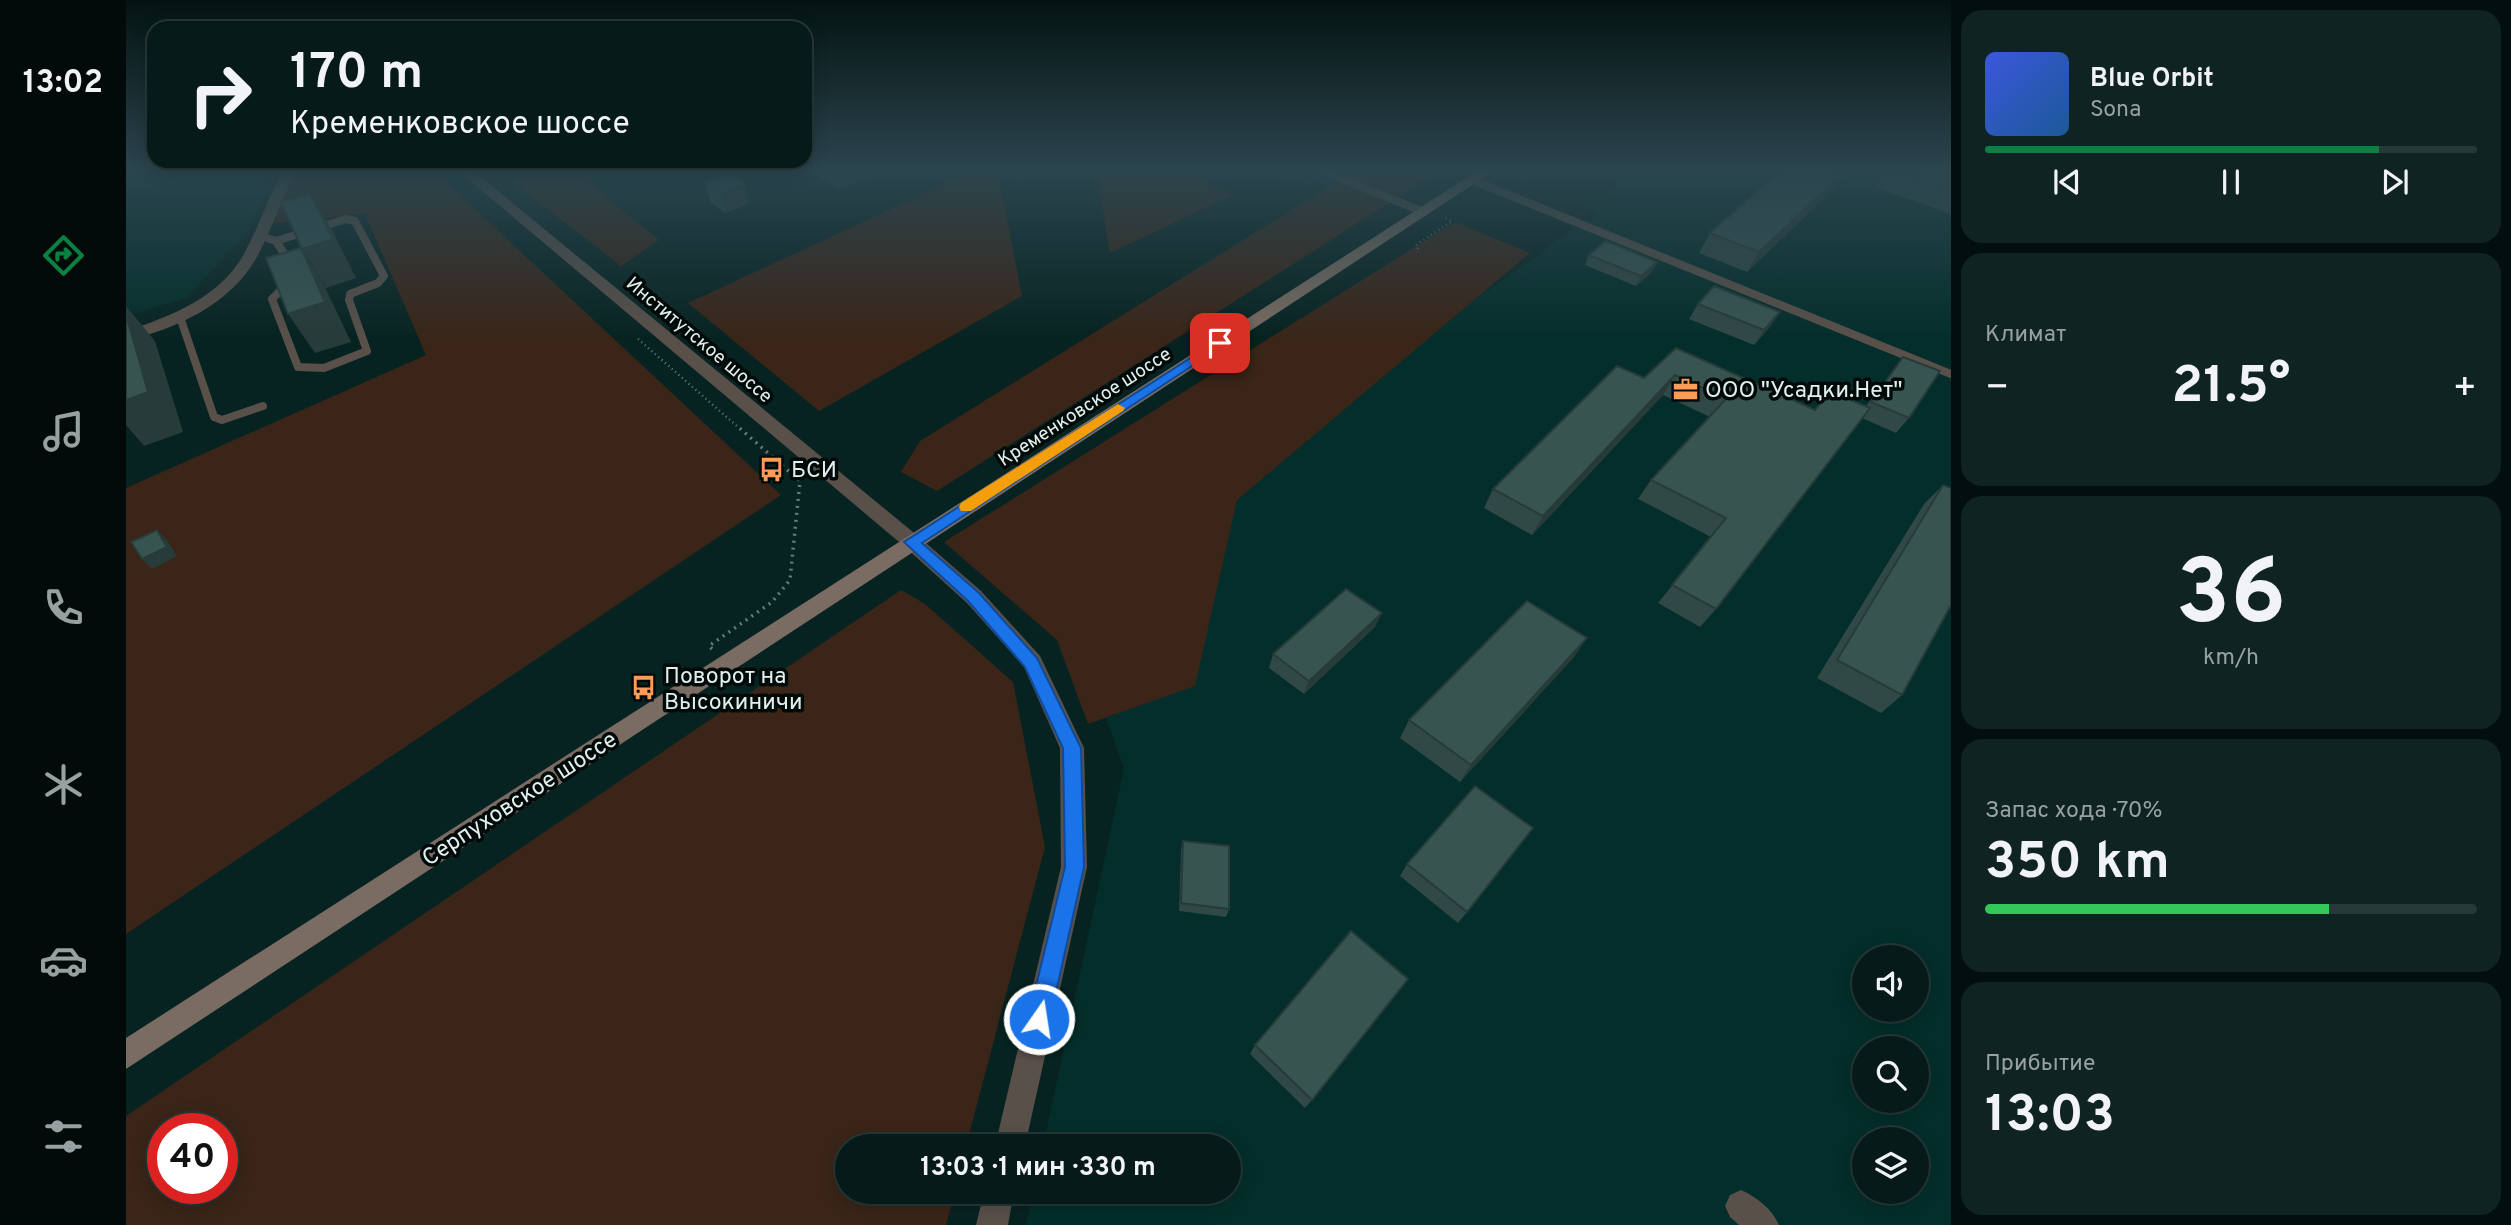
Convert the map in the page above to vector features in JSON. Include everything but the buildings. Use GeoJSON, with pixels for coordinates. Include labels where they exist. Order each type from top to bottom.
{"type":"FeatureCollection","features":[{"type":"Feature","properties":{"kind":"main road","name":"Кременковское шоссе"},"geometry":{"type":"LineString","coordinates":[[912,542],[1404,225]]}},
{"type":"Feature","properties":{"kind":"main road","name":"Серпуховское шоссе"},"geometry":{"type":"LineString","coordinates":[[126,1055],[912,542]]}},
{"type":"Feature","properties":{"kind":"street"},"geometry":{"type":"LineString","coordinates":[[126,336],[180,317],[230,284],[245,266],[263,225]]}},
{"type":"Feature","properties":{"kind":"street","name":"Институтское шоссе"},"geometry":{"type":"LineString","coordinates":[[530,225],[912,542],[974,597],[1032,662],[1072,748],[1074,867],[1013,1134]]}},
{"type":"Feature","properties":{"kind":"street"},"geometry":{"type":"LineString","coordinates":[[992,1225],[996,1204]]}},
{"type":"Feature","properties":{"kind":"lane"},"geometry":{"type":"LineString","coordinates":[[275,241],[326,225]]}},
{"type":"Feature","properties":{"kind":"lane"},"geometry":{"type":"LineString","coordinates":[[300,282],[272,299],[298,367],[307,370],[320,369],[367,351],[349,300],[350,294],[378,283],[384,276],[357,225]]}},
{"type":"Feature","properties":{"kind":"lane"},"geometry":{"type":"LineString","coordinates":[[1584,225],[1951,374]]}},
{"type":"Feature","properties":{"kind":"lane"},"geometry":{"type":"LineString","coordinates":[[258,235],[275,241],[283,249],[295,271]]}},
{"type":"Feature","properties":{"kind":"lane"},"geometry":{"type":"LineString","coordinates":[[180,317],[214,417],[222,420],[263,407]]}},
{"type":"Feature","properties":{"kind":"path"},"geometry":{"type":"LineString","coordinates":[[629,331],[800,481],[790,580],[772,601],[709,646],[726,663]]}},
{"type":"Feature","properties":{"kind":"shaded area"},"geometry":{"type":"Polygon","coordinates":[[[126,225],[251,225],[186,298],[126,316],[126,225]]]}},
{"type":"Feature","properties":{"kind":"shaded area"},"geometry":{"type":"Polygon","coordinates":[[[370,225],[492,225],[781,495],[126,934],[126,488],[426,355],[370,225]]]}},
{"type":"Feature","properties":{"kind":"shaded area"},"geometry":{"type":"Polygon","coordinates":[[[568,225],[641,225],[659,240],[621,266],[568,225]]]}},
{"type":"Feature","properties":{"kind":"shaded area"},"geometry":{"type":"Polygon","coordinates":[[[856,225],[1008,225],[1022,296],[819,411],[688,303],[856,225]]]}},
{"type":"Feature","properties":{"kind":"shaded area"},"geometry":{"type":"Polygon","coordinates":[[[1105,225],[1169,225],[1110,253],[1105,225]]]}},
{"type":"Feature","properties":{"kind":"shaded area"},"geometry":{"type":"Polygon","coordinates":[[[1267,225],[1354,225],[937,491],[901,472],[920,441],[1267,225]]]}},
{"type":"Feature","properties":{"kind":"shaded area"},"geometry":{"type":"Polygon","coordinates":[[[1450,225],[1463,225],[1530,253],[1237,500],[1195,686],[1088,724],[1057,640],[944,542],[1450,225]]]}},
{"type":"Feature","properties":{"kind":"shaded area"},"geometry":{"type":"Polygon","coordinates":[[[1576,225],[1951,225],[1951,1225],[1026,1225],[1030,1204],[1241,1204],[1241,1134],[1046,1134],[1124,768],[1058,585],[1539,255],[1576,225]]]}},
{"type":"Feature","properties":{"kind":"shaded area"},"geometry":{"type":"Polygon","coordinates":[[[901,590],[925,604],[1013,682],[1045,847],[969,1134],[835,1134],[835,1204],[952,1204],[946,1225],[126,1225],[126,1116],[901,590]]]}},
{"type":"Feature","properties":{"kind":"slow traffic"},"geometry":{"type":"LineString","coordinates":[[966,507],[1118,408]]}},
{"type":"Feature","properties":{"kind":"place","name":"ООО \"Усадки.Нет\""},"geometry":{"type":"Point","coordinates":[1685,389]}},
{"type":"Feature","properties":{"kind":"place","name":"БСИ"},"geometry":{"type":"Point","coordinates":[771,469]}},
{"type":"Feature","properties":{"kind":"place","name":"Поворот на Высокиничи"},"geometry":{"type":"Point","coordinates":[644,688]}},
{"type":"Feature","properties":{"kind":"route"},"geometry":{"type":"LineString","coordinates":[[1039,1019],[1074,867],[1072,748],[1032,662],[974,597],[912,542],[1220,343]]}}]}
